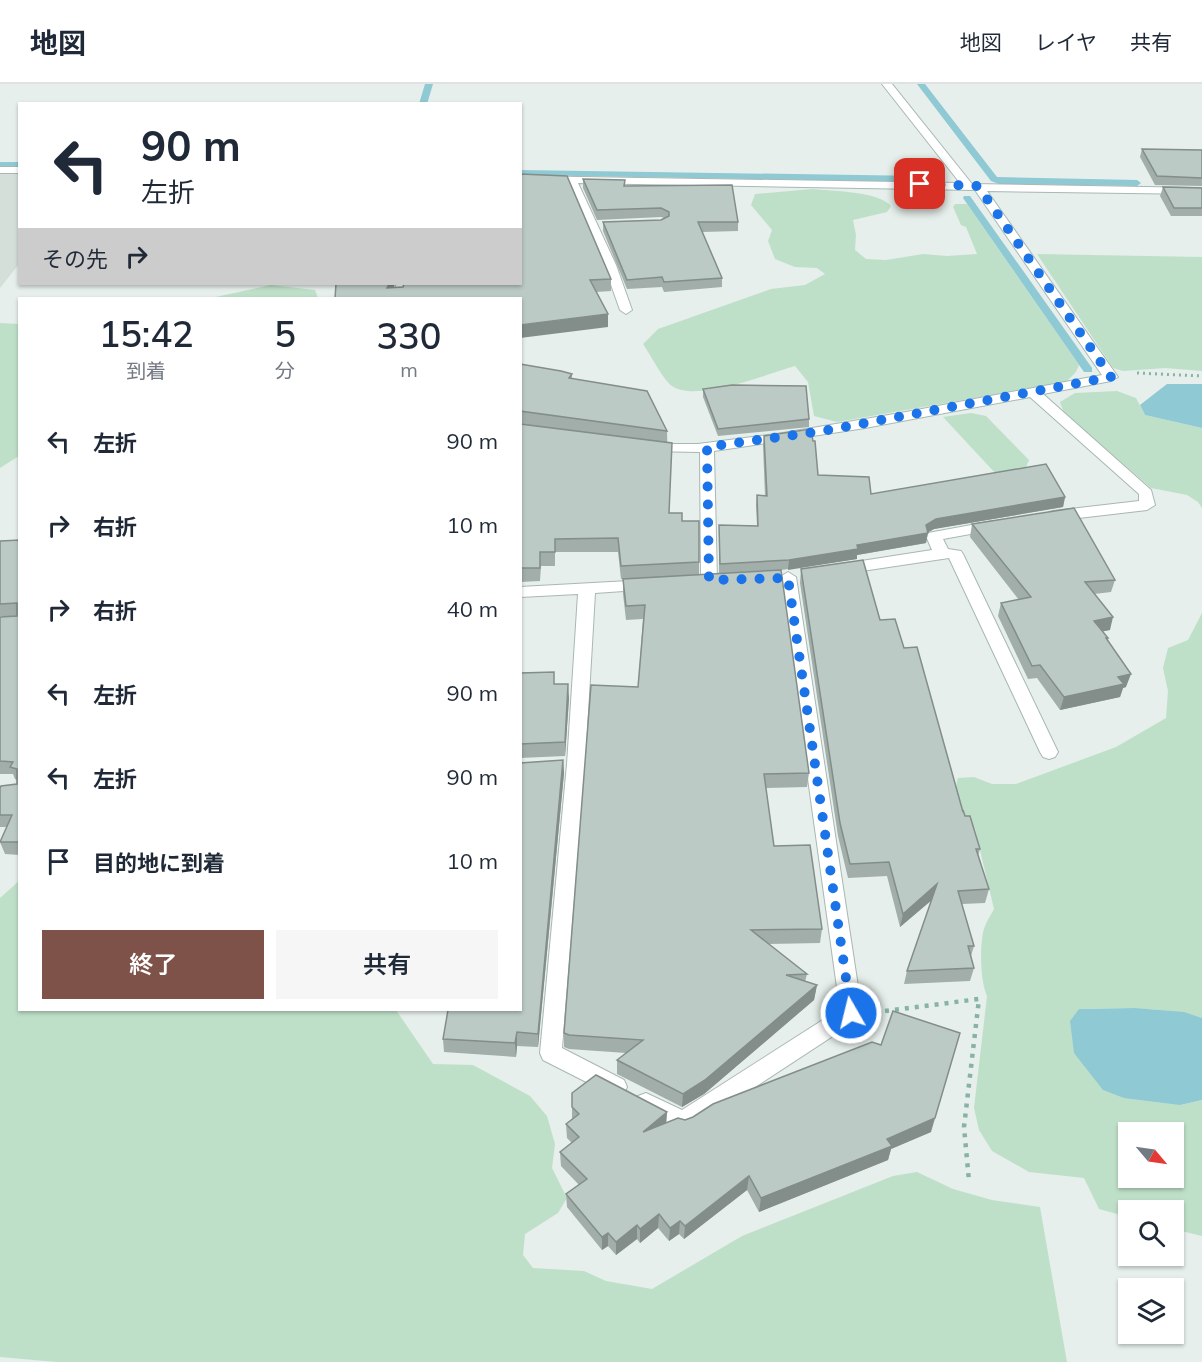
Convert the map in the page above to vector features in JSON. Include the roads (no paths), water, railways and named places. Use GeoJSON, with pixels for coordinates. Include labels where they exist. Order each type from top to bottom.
{"type":"FeatureCollection","features":[{"type":"Feature","properties":{"kind":"street"},"geometry":{"type":"LineString","coordinates":[[634,445],[668,450],[823,431],[1111,377],[973,185],[887,84]]}},
{"type":"Feature","properties":{"kind":"street"},"geometry":{"type":"LineString","coordinates":[[0,170],[18,170]]}},
{"type":"Feature","properties":{"kind":"street"},"geometry":{"type":"LineString","coordinates":[[522,179],[1202,190]]}},
{"type":"Feature","properties":{"kind":"street"},"geometry":{"type":"LineString","coordinates":[[571,180],[598,226],[626,310]]}},
{"type":"Feature","properties":{"kind":"street"},"geometry":{"type":"LineString","coordinates":[[1032,392],[1146,493],[1147,505],[1034,519]]}},
{"type":"Feature","properties":{"kind":"street"},"geometry":{"type":"LineString","coordinates":[[707,447],[709,580]]}},
{"type":"Feature","properties":{"kind":"street"},"geometry":{"type":"LineString","coordinates":[[942,553],[934,536],[1012,523]]}},
{"type":"Feature","properties":{"kind":"street"},"geometry":{"type":"LineString","coordinates":[[824,572],[942,553],[955,554],[1048,752]]}},
{"type":"Feature","properties":{"kind":"street"},"geometry":{"type":"LineString","coordinates":[[587,589],[576,764],[551,1053],[683,1122],[851,1013],[788,577]]}},
{"type":"Feature","properties":{"kind":"street"},"geometry":{"type":"LineString","coordinates":[[522,592],[664,584]]}},
{"type":"Feature","properties":{"kind":"street"},"geometry":{"type":"LineString","coordinates":[[554,765],[576,764]]}},
{"type":"Feature","properties":{"kind":"water"},"geometry":{"type":"Polygon","coordinates":[[[1167,384],[1202,384],[1202,428],[1145,415],[1140,405],[1167,384]]]}},
{"type":"Feature","properties":{"kind":"water"},"geometry":{"type":"Polygon","coordinates":[[[1135,1008],[1184,1012],[1202,1018],[1202,1100],[1180,1105],[1124,1098],[1103,1090],[1074,1053],[1070,1021],[1079,1009],[1135,1008]]]}},
{"type":"Feature","properties":{"kind":"waterway"},"geometry":{"type":"LineString","coordinates":[[424,102],[429,84]]}},
{"type":"Feature","properties":{"kind":"waterway"},"geometry":{"type":"LineString","coordinates":[[921,84],[994,179],[999,181],[1137,183]]}},
{"type":"Feature","properties":{"kind":"waterway"},"geometry":{"type":"LineString","coordinates":[[0,164],[18,165]]}},
{"type":"Feature","properties":{"kind":"waterway"},"geometry":{"type":"LineString","coordinates":[[522,172],[923,179]]}},
{"type":"Feature","properties":{"kind":"waterway"},"geometry":{"type":"LineString","coordinates":[[967,198],[1088,370]]}}]}
